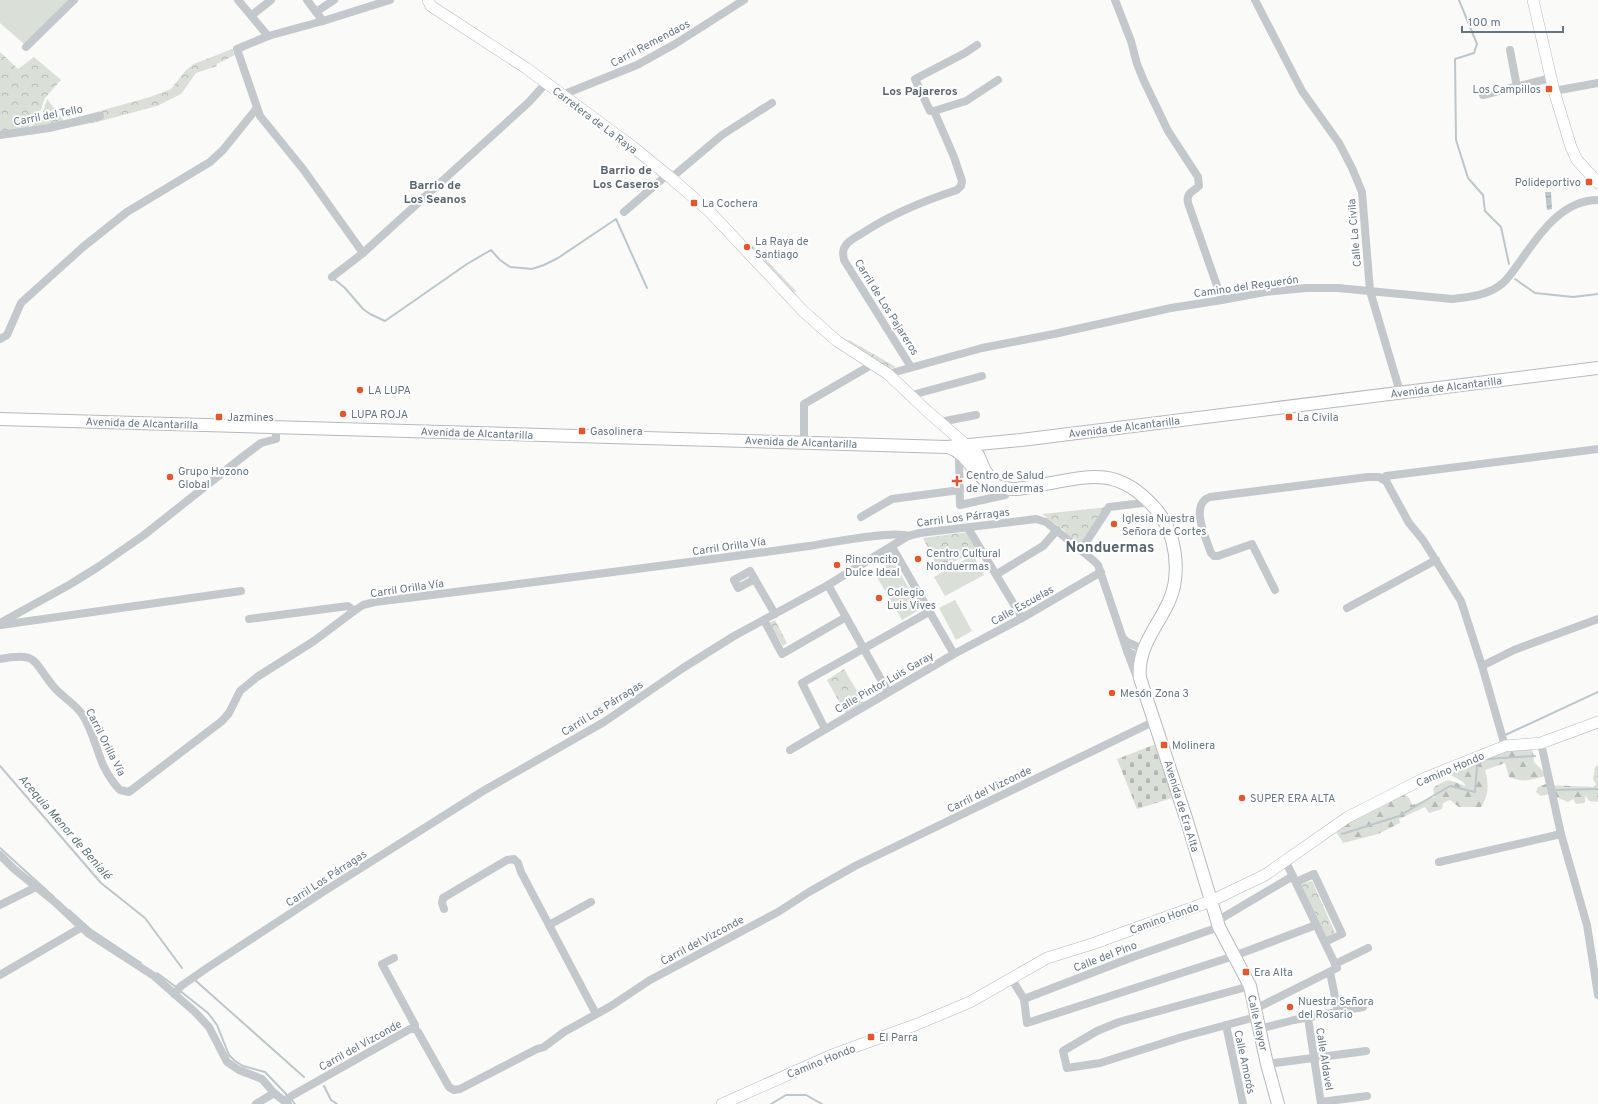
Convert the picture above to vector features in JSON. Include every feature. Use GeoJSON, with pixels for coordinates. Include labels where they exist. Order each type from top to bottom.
{"type":"FeatureCollection","features":[{"type":"Feature","properties":{"kind":"main road","name":"Carretera de La Raya"},"geometry":{"type":"LineString","coordinates":[[428,0],[431,6],[546,83],[633,147],[669,177],[709,211],[804,312],[837,341],[888,374],[912,395],[940,422],[965,453]]}},
{"type":"Feature","properties":{"kind":"main road"},"geometry":{"type":"LineString","coordinates":[[1533,0],[1554,91],[1571,147],[1577,160],[1598,183]]}},
{"type":"Feature","properties":{"kind":"main road","name":"Avenida de Alcantarilla"},"geometry":{"type":"LineString","coordinates":[[0,419],[947,447],[965,453],[994,443],[1598,368]]}},
{"type":"Feature","properties":{"kind":"main road"},"geometry":{"type":"LineString","coordinates":[[980,458],[984,450],[994,443]]}},
{"type":"Feature","properties":{"kind":"main road"},"geometry":{"type":"LineString","coordinates":[[965,453],[977,453],[986,474],[1004,491]]}},
{"type":"Feature","properties":{"kind":"main road","name":"Avenida de Era Alta"},"geometry":{"type":"LineString","coordinates":[[965,453],[983,479],[1004,491],[1083,477],[1105,477],[1116,479],[1141,493],[1158,510],[1167,526],[1173,542],[1175,556],[1175,580],[1169,604],[1149,636],[1142,652],[1140,672],[1142,685],[1186,818],[1211,901]]}},
{"type":"Feature","properties":{"kind":"main road","name":"Camino Hondo"},"geometry":{"type":"LineString","coordinates":[[722,1104],[832,1055],[915,1025],[970,1002],[1047,958],[1092,944],[1211,901],[1265,875],[1348,817],[1503,740],[1541,743],[1598,722]]}},
{"type":"Feature","properties":{"kind":"main road","name":"Calle Mayor"},"geometry":{"type":"LineString","coordinates":[[1211,901],[1218,924],[1250,986],[1267,1064],[1278,1104]]}},
{"type":"Feature","properties":{"kind":"street"},"geometry":{"type":"LineString","coordinates":[[26,47],[73,0]]}},
{"type":"Feature","properties":{"kind":"street"},"geometry":{"type":"LineString","coordinates":[[238,0],[268,36]]}},
{"type":"Feature","properties":{"kind":"street"},"geometry":{"type":"LineString","coordinates":[[252,15],[271,0]]}},
{"type":"Feature","properties":{"kind":"street"},"geometry":{"type":"LineString","coordinates":[[307,0],[323,21]]}},
{"type":"Feature","properties":{"kind":"street"},"geometry":{"type":"LineString","coordinates":[[316,12],[334,0]]}},
{"type":"Feature","properties":{"kind":"street"},"geometry":{"type":"LineString","coordinates":[[363,253],[303,169],[260,116],[237,49],[268,36],[390,0]]}},
{"type":"Feature","properties":{"kind":"street","name":"Carril Remendaos"},"geometry":{"type":"LineString","coordinates":[[562,95],[637,65],[675,44],[744,0]]}},
{"type":"Feature","properties":{"kind":"street"},"geometry":{"type":"LineString","coordinates":[[1115,0],[1131,40],[1137,64],[1144,81],[1172,138],[1198,177],[1199,186],[1189,192],[1188,203],[1222,300]]}},
{"type":"Feature","properties":{"kind":"street","name":"Calle La Civila"},"geometry":{"type":"LineString","coordinates":[[1255,0],[1302,91],[1339,143],[1362,192],[1370,291],[1400,392]]}},
{"type":"Feature","properties":{"kind":"street","name":"Carril de Los Pajareros"},"geometry":{"type":"LineString","coordinates":[[911,368],[844,260],[843,252],[845,245],[871,228],[921,202],[957,190],[961,186],[962,181],[954,157],[934,111],[930,111],[915,79],[966,53],[977,45]]}},
{"type":"Feature","properties":{"kind":"street"},"geometry":{"type":"LineString","coordinates":[[1510,50],[1517,87]]}},
{"type":"Feature","properties":{"kind":"street"},"geometry":{"type":"LineString","coordinates":[[1483,95],[1551,78]]}},
{"type":"Feature","properties":{"kind":"street"},"geometry":{"type":"LineString","coordinates":[[934,111],[966,101],[998,80]]}},
{"type":"Feature","properties":{"kind":"street"},"geometry":{"type":"LineString","coordinates":[[332,276],[363,253],[529,102],[546,83]]}},
{"type":"Feature","properties":{"kind":"street"},"geometry":{"type":"LineString","coordinates":[[1554,91],[1598,83]]}},
{"type":"Feature","properties":{"kind":"street"},"geometry":{"type":"LineString","coordinates":[[624,212],[722,135],[772,103]]}},
{"type":"Feature","properties":{"kind":"street"},"geometry":{"type":"LineString","coordinates":[[0,339],[7,335],[20,303],[83,247],[127,212],[210,162],[223,150],[257,108]]}},
{"type":"Feature","properties":{"kind":"street","name":"Carril del Tello"},"geometry":{"type":"LineString","coordinates":[[0,136],[49,128],[100,116]]}},
{"type":"Feature","properties":{"kind":"street","name":"Camino del Reguerón"},"geometry":{"type":"LineString","coordinates":[[888,374],[982,348],[1054,334],[1171,308],[1265,292],[1306,288],[1370,291],[1452,299],[1469,297],[1499,286],[1510,275],[1539,235],[1561,213],[1580,203],[1598,200]]}},
{"type":"Feature","properties":{"kind":"street"},"geometry":{"type":"LineString","coordinates":[[804,442],[804,404],[873,364]]}},
{"type":"Feature","properties":{"kind":"street"},"geometry":{"type":"LineString","coordinates":[[912,395],[982,376]]}},
{"type":"Feature","properties":{"kind":"street"},"geometry":{"type":"LineString","coordinates":[[940,422],[976,414]]}},
{"type":"Feature","properties":{"kind":"street"},"geometry":{"type":"LineString","coordinates":[[0,624],[69,586],[144,535],[261,443],[276,440],[276,427]]}},
{"type":"Feature","properties":{"kind":"street"},"geometry":{"type":"LineString","coordinates":[[1382,479],[1386,476],[1598,449]]}},
{"type":"Feature","properties":{"kind":"street"},"geometry":{"type":"LineString","coordinates":[[965,453],[959,460],[960,505],[1004,491]]}},
{"type":"Feature","properties":{"kind":"street"},"geometry":{"type":"LineString","coordinates":[[1275,590],[1252,544],[1218,556],[1214,556],[1211,553],[1199,514],[1199,508],[1204,500],[1210,497],[1372,476],[1382,479],[1390,488],[1410,523],[1436,560],[1460,601],[1482,666],[1503,740]]}},
{"type":"Feature","properties":{"kind":"street"},"geometry":{"type":"LineString","coordinates":[[861,517],[892,499],[960,490]]}},
{"type":"Feature","properties":{"kind":"street"},"geometry":{"type":"LineString","coordinates":[[1081,550],[1109,507],[1143,503]]}},
{"type":"Feature","properties":{"kind":"street","name":"Carril Los Párragas"},"geometry":{"type":"LineString","coordinates":[[174,994],[181,986],[323,892],[483,790],[604,722],[683,668],[764,620],[828,585],[908,536],[920,533],[1036,519],[1046,522],[1094,561],[1101,572],[1136,676],[1142,685]]}},
{"type":"Feature","properties":{"kind":"street"},"geometry":{"type":"LineString","coordinates":[[968,528],[997,574],[1022,618]]}},
{"type":"Feature","properties":{"kind":"street"},"geometry":{"type":"LineString","coordinates":[[997,574],[1043,546],[1056,530]]}},
{"type":"Feature","properties":{"kind":"street","name":"Carril Orilla Vía"},"geometry":{"type":"LineString","coordinates":[[0,659],[24,656],[38,664],[53,687],[82,713],[103,765],[116,786],[120,790],[129,792],[222,721],[229,713],[240,691],[257,677],[314,641],[363,605],[375,602],[732,557],[865,538],[898,534],[908,536]]}},
{"type":"Feature","properties":{"kind":"street"},"geometry":{"type":"LineString","coordinates":[[892,547],[954,654]]}},
{"type":"Feature","properties":{"kind":"street"},"geometry":{"type":"LineString","coordinates":[[1347,608],[1436,560]]}},
{"type":"Feature","properties":{"kind":"street","name":"Calle Escuelas"},"geometry":{"type":"LineString","coordinates":[[954,654],[1022,618],[1101,572]]}},
{"type":"Feature","properties":{"kind":"street"},"geometry":{"type":"LineString","coordinates":[[755,579],[775,614]]}},
{"type":"Feature","properties":{"kind":"street"},"geometry":{"type":"LineString","coordinates":[[828,585],[888,692]]}},
{"type":"Feature","properties":{"kind":"street"},"geometry":{"type":"LineString","coordinates":[[0,624],[241,591]]}},
{"type":"Feature","properties":{"kind":"street"},"geometry":{"type":"LineString","coordinates":[[249,619],[348,606],[354,611]]}},
{"type":"Feature","properties":{"kind":"street"},"geometry":{"type":"LineString","coordinates":[[825,729],[802,683],[929,612]]}},
{"type":"Feature","properties":{"kind":"street"},"geometry":{"type":"LineString","coordinates":[[764,620],[782,654],[846,617]]}},
{"type":"Feature","properties":{"kind":"street"},"geometry":{"type":"LineString","coordinates":[[1482,666],[1514,650],[1598,619]]}},
{"type":"Feature","properties":{"kind":"street"},"geometry":{"type":"LineString","coordinates":[[1124,639],[1142,652]]}},
{"type":"Feature","properties":{"kind":"street"},"geometry":{"type":"LineString","coordinates":[[1127,650],[1134,655],[1142,652]]}},
{"type":"Feature","properties":{"kind":"street","name":"Calle Pintor Luis Garay"},"geometry":{"type":"LineString","coordinates":[[790,750],[954,654]]}},
{"type":"Feature","properties":{"kind":"street","name":"Carril del Vizconde"},"geometry":{"type":"LineString","coordinates":[[286,1102],[293,1095],[410,1029],[415,1029],[418,1032],[449,1087],[454,1090],[460,1089],[537,1049],[544,1047],[564,1032],[630,995],[650,980],[778,912],[809,892],[855,866],[1155,721]]}},
{"type":"Feature","properties":{"kind":"street"},"geometry":{"type":"LineString","coordinates":[[1541,743],[1561,834],[1587,925],[1598,995]]}},
{"type":"Feature","properties":{"kind":"street"},"geometry":{"type":"LineString","coordinates":[[1439,862],[1561,834]]}},
{"type":"Feature","properties":{"kind":"street"},"geometry":{"type":"LineString","coordinates":[[0,855],[14,869],[56,903],[89,934],[154,976],[210,1026],[226,1062],[239,1070],[262,1079],[274,1093],[286,1102]]}},
{"type":"Feature","properties":{"kind":"street"},"geometry":{"type":"LineString","coordinates":[[444,909],[442,903],[443,898],[507,860],[514,859],[518,863],[521,872],[596,1014]]}},
{"type":"Feature","properties":{"kind":"street"},"geometry":{"type":"LineString","coordinates":[[1250,986],[1119,1022],[1097,1031],[1064,1051],[1067,1068],[1100,1063],[1226,1024],[1256,1013],[1337,968],[1285,860]]}},
{"type":"Feature","properties":{"kind":"street","name":"Calle del Pino"},"geometry":{"type":"LineString","coordinates":[[1024,999],[1134,956],[1157,950],[1218,924],[1294,879],[1314,874],[1342,934],[1324,942]]}},
{"type":"Feature","properties":{"kind":"street"},"geometry":{"type":"LineString","coordinates":[[0,905],[36,887]]}},
{"type":"Feature","properties":{"kind":"street"},"geometry":{"type":"LineString","coordinates":[[549,925],[591,902]]}},
{"type":"Feature","properties":{"kind":"street"},"geometry":{"type":"LineString","coordinates":[[1011,978],[1024,999],[1027,1023],[1234,956],[1316,925]]}},
{"type":"Feature","properties":{"kind":"street"},"geometry":{"type":"LineString","coordinates":[[0,975],[82,927]]}},
{"type":"Feature","properties":{"kind":"street"},"geometry":{"type":"LineString","coordinates":[[1335,964],[1368,948]]}},
{"type":"Feature","properties":{"kind":"street"},"geometry":{"type":"LineString","coordinates":[[394,958],[382,964],[415,1025],[415,1029]]}},
{"type":"Feature","properties":{"kind":"street"},"geometry":{"type":"LineString","coordinates":[[1330,972],[1338,1012]]}},
{"type":"Feature","properties":{"kind":"street"},"geometry":{"type":"LineString","coordinates":[[1259,1029],[1363,1007]]}},
{"type":"Feature","properties":{"kind":"street","name":"Calle Aldavel"},"geometry":{"type":"LineString","coordinates":[[1308,1018],[1321,1103]]}},
{"type":"Feature","properties":{"kind":"street","name":"Calle Amorós"},"geometry":{"type":"LineString","coordinates":[[1226,1024],[1243,1104]]}},
{"type":"Feature","properties":{"kind":"street"},"geometry":{"type":"LineString","coordinates":[[1267,1064],[1315,1059],[1366,1051]]}},
{"type":"Feature","properties":{"kind":"street"},"geometry":{"type":"LineString","coordinates":[[256,1104],[274,1093]]}},
{"type":"Feature","properties":{"kind":"street"},"geometry":{"type":"LineString","coordinates":[[1321,1103],[1367,1096]]}},
{"type":"Feature","properties":{"kind":"green space"},"geometry":{"type":"Polygon","coordinates":[[[0,0],[69,0],[24,44],[0,23],[0,0]]]}},
{"type":"Feature","properties":{"kind":"green space"},"geometry":{"type":"Polygon","coordinates":[[[232,49],[235,55],[217,64],[217,66],[196,73],[181,94],[157,106],[97,122],[30,135],[32,126],[41,119],[47,99],[64,121],[150,97],[171,89],[186,70],[194,64],[232,49]]]}},
{"type":"Feature","properties":{"kind":"green space"},"geometry":{"type":"Polygon","coordinates":[[[0,52],[18,69],[34,57],[61,80],[45,98],[38,117],[31,123],[27,130],[0,134],[0,52]]]}},
{"type":"Feature","properties":{"kind":"green space"},"geometry":{"type":"Polygon","coordinates":[[[751,244],[796,291],[792,295],[747,247],[751,244]]]}},
{"type":"Feature","properties":{"kind":"green space"},"geometry":{"type":"Polygon","coordinates":[[[849,340],[896,367],[889,369],[846,343],[849,340]]]}},
{"type":"Feature","properties":{"kind":"green space"},"geometry":{"type":"Polygon","coordinates":[[[1109,507],[1081,550],[1064,537],[1065,531],[1042,514],[1109,507]]]}},
{"type":"Feature","properties":{"kind":"green space"},"geometry":{"type":"Polygon","coordinates":[[[968,532],[978,549],[940,569],[923,538],[968,532]]]}},
{"type":"Feature","properties":{"kind":"green space"},"geometry":{"type":"Polygon","coordinates":[[[973,555],[984,575],[945,596],[934,577],[973,555]]]}},
{"type":"Feature","properties":{"kind":"green space"},"geometry":{"type":"Polygon","coordinates":[[[893,561],[921,609],[902,620],[874,572],[893,561]]]}},
{"type":"Feature","properties":{"kind":"green space"},"geometry":{"type":"Polygon","coordinates":[[[955,600],[972,631],[956,640],[939,608],[955,600]]]}},
{"type":"Feature","properties":{"kind":"green space"},"geometry":{"type":"Polygon","coordinates":[[[775,620],[787,643],[783,646],[769,623],[775,620]]]}},
{"type":"Feature","properties":{"kind":"green space"},"geometry":{"type":"Polygon","coordinates":[[[844,669],[864,703],[846,714],[827,680],[844,669]]]}},
{"type":"Feature","properties":{"kind":"green space"},"geometry":{"type":"Polygon","coordinates":[[[1156,744],[1172,798],[1137,809],[1117,759],[1156,744]]]}},
{"type":"Feature","properties":{"kind":"green space"},"geometry":{"type":"Polygon","coordinates":[[[1506,748],[1530,748],[1533,752],[1534,762],[1545,773],[1548,785],[1593,787],[1596,784],[1593,779],[1595,767],[1598,765],[1598,802],[1589,801],[1586,796],[1585,803],[1576,804],[1573,799],[1568,802],[1549,794],[1541,796],[1536,792],[1538,787],[1546,784],[1545,776],[1527,780],[1514,779],[1509,777],[1505,763],[1485,770],[1488,789],[1486,798],[1481,807],[1459,807],[1450,800],[1443,803],[1442,809],[1429,813],[1425,807],[1399,819],[1400,823],[1378,834],[1343,843],[1336,831],[1362,814],[1383,806],[1387,800],[1402,793],[1409,798],[1412,805],[1435,797],[1433,788],[1443,782],[1450,781],[1466,786],[1463,782],[1449,774],[1506,748]]]}},
{"type":"Feature","properties":{"kind":"green space"},"geometry":{"type":"Polygon","coordinates":[[[1312,881],[1336,935],[1326,939],[1301,884],[1312,881]]]}},
{"type":"Feature","properties":{"kind":"water"},"geometry":{"type":"Polygon","coordinates":[[[1545,192],[1551,192],[1552,209],[1547,210],[1545,192]]]}},
{"type":"Feature","properties":{"kind":"waterway"},"geometry":{"type":"LineString","coordinates":[[1459,0],[1477,44],[1474,53],[1455,59],[1456,140],[1468,178],[1483,195],[1485,211],[1501,227],[1509,264]]}},
{"type":"Feature","properties":{"kind":"waterway"},"geometry":{"type":"LineString","coordinates":[[334,279],[345,288],[363,309],[385,321],[467,264],[491,250],[500,260],[510,267],[532,269],[558,258],[616,219],[647,288]]}},
{"type":"Feature","properties":{"kind":"waterway"},"geometry":{"type":"LineString","coordinates":[[1515,279],[1535,293],[1573,297],[1598,294]]}},
{"type":"Feature","properties":{"kind":"waterway"},"geometry":{"type":"LineString","coordinates":[[1503,736],[1598,692]]}},
{"type":"Feature","properties":{"kind":"waterway"},"geometry":{"type":"LineString","coordinates":[[1486,759],[1535,756]]}},
{"type":"Feature","properties":{"kind":"waterway"},"geometry":{"type":"LineString","coordinates":[[1342,834],[1399,816],[1450,786],[1475,792],[1477,766],[1482,760]]}},
{"type":"Feature","properties":{"kind":"waterway","name":"Acequia Menor de Benialé"},"geometry":{"type":"LineString","coordinates":[[0,766],[101,883],[145,918],[182,968]]}},
{"type":"Feature","properties":{"kind":"waterway"},"geometry":{"type":"LineString","coordinates":[[1556,790],[1598,789]]}},
{"type":"Feature","properties":{"kind":"waterway"},"geometry":{"type":"LineString","coordinates":[[0,848],[54,897]]}},
{"type":"Feature","properties":{"kind":"waterway"},"geometry":{"type":"LineString","coordinates":[[69,910],[90,929],[141,963]]}},
{"type":"Feature","properties":{"kind":"waterway"},"geometry":{"type":"LineString","coordinates":[[157,973],[176,987]]}},
{"type":"Feature","properties":{"kind":"waterway","name":"Acequia Menor de Benialé"},"geometry":{"type":"LineString","coordinates":[[196,981],[304,1077]]}},
{"type":"Feature","properties":{"kind":"waterway"},"geometry":{"type":"LineString","coordinates":[[179,990],[208,1013],[217,1025],[229,1055],[235,1061],[243,1066],[265,1072],[288,1096]]}},
{"type":"Feature","properties":{"kind":"waterway","name":"Acequia Menor de Benialé"},"geometry":{"type":"LineString","coordinates":[[324,1086],[331,1100],[337,1104]]}},
{"type":"Feature","properties":{"kind":"waterway"},"geometry":{"type":"LineString","coordinates":[[771,1104],[786,1095],[806,1095],[822,1104]]}},
{"type":"Feature","properties":{"kind":"waterway"},"geometry":{"type":"LineString","coordinates":[[291,1099],[295,1104]]}},
{"type":"Feature","properties":{"kind":"place","name":"Los Campillos"},"geometry":{"type":"Point","coordinates":[1549,89]}},
{"type":"Feature","properties":{"kind":"place","name":"Polideportivo"},"geometry":{"type":"Point","coordinates":[1589,182]}},
{"type":"Feature","properties":{"kind":"place","name":"La Cochera"},"geometry":{"type":"Point","coordinates":[694,203]}},
{"type":"Feature","properties":{"kind":"place","name":"La Raya de Santiago"},"geometry":{"type":"Point","coordinates":[747,247]}},
{"type":"Feature","properties":{"kind":"place","name":"LA LUPA"},"geometry":{"type":"Point","coordinates":[360,390]}},
{"type":"Feature","properties":{"kind":"place","name":"LUPA ROJA"},"geometry":{"type":"Point","coordinates":[343,414]}},
{"type":"Feature","properties":{"kind":"place","name":"Jazmines"},"geometry":{"type":"Point","coordinates":[219,417]}},
{"type":"Feature","properties":{"kind":"place","name":"La Civila"},"geometry":{"type":"Point","coordinates":[1289,417]}},
{"type":"Feature","properties":{"kind":"place","name":"Gasolinera"},"geometry":{"type":"Point","coordinates":[582,431]}},
{"type":"Feature","properties":{"kind":"place","name":"Grupo Hozono Global"},"geometry":{"type":"Point","coordinates":[170,477]}},
{"type":"Feature","properties":{"kind":"place","name":"Centro de Salud de Nonduermas"},"geometry":{"type":"Point","coordinates":[957,481]}},
{"type":"Feature","properties":{"kind":"place","name":"Iglesia Nuestra Señora de Cortes"},"geometry":{"type":"Point","coordinates":[1114,524]}},
{"type":"Feature","properties":{"kind":"place","name":"Centro Cultural Nonduermas"},"geometry":{"type":"Point","coordinates":[918,559]}},
{"type":"Feature","properties":{"kind":"place","name":"Rinconcito Dulce Ideal"},"geometry":{"type":"Point","coordinates":[837,565]}},
{"type":"Feature","properties":{"kind":"place","name":"Colegio Luis Vives"},"geometry":{"type":"Point","coordinates":[879,598]}},
{"type":"Feature","properties":{"kind":"place","name":"Mesón Zona 3"},"geometry":{"type":"Point","coordinates":[1112,693]}},
{"type":"Feature","properties":{"kind":"place","name":"Molinera"},"geometry":{"type":"Point","coordinates":[1164,745]}},
{"type":"Feature","properties":{"kind":"place","name":"SUPER ERA ALTA"},"geometry":{"type":"Point","coordinates":[1242,798]}},
{"type":"Feature","properties":{"kind":"place","name":"Era Alta"},"geometry":{"type":"Point","coordinates":[1246,972]}},
{"type":"Feature","properties":{"kind":"place","name":"Nuestra Señora del Rosario"},"geometry":{"type":"Point","coordinates":[1290,1007]}},
{"type":"Feature","properties":{"kind":"place","name":"El Parra"},"geometry":{"type":"Point","coordinates":[871,1037]}},
{"type":"Feature","properties":{"kind":"district","name":"Los Pajareros"},"geometry":{"type":"Point","coordinates":[920,91]}},
{"type":"Feature","properties":{"kind":"district","name":"Barrio de Los Caseros"},"geometry":{"type":"Point","coordinates":[626,177]}},
{"type":"Feature","properties":{"kind":"district","name":"Barrio de Los Seanos"},"geometry":{"type":"Point","coordinates":[435,192]}},
{"type":"Feature","properties":{"kind":"district","name":"Nonduermas"},"geometry":{"type":"Point","coordinates":[1110,547]}}]}
